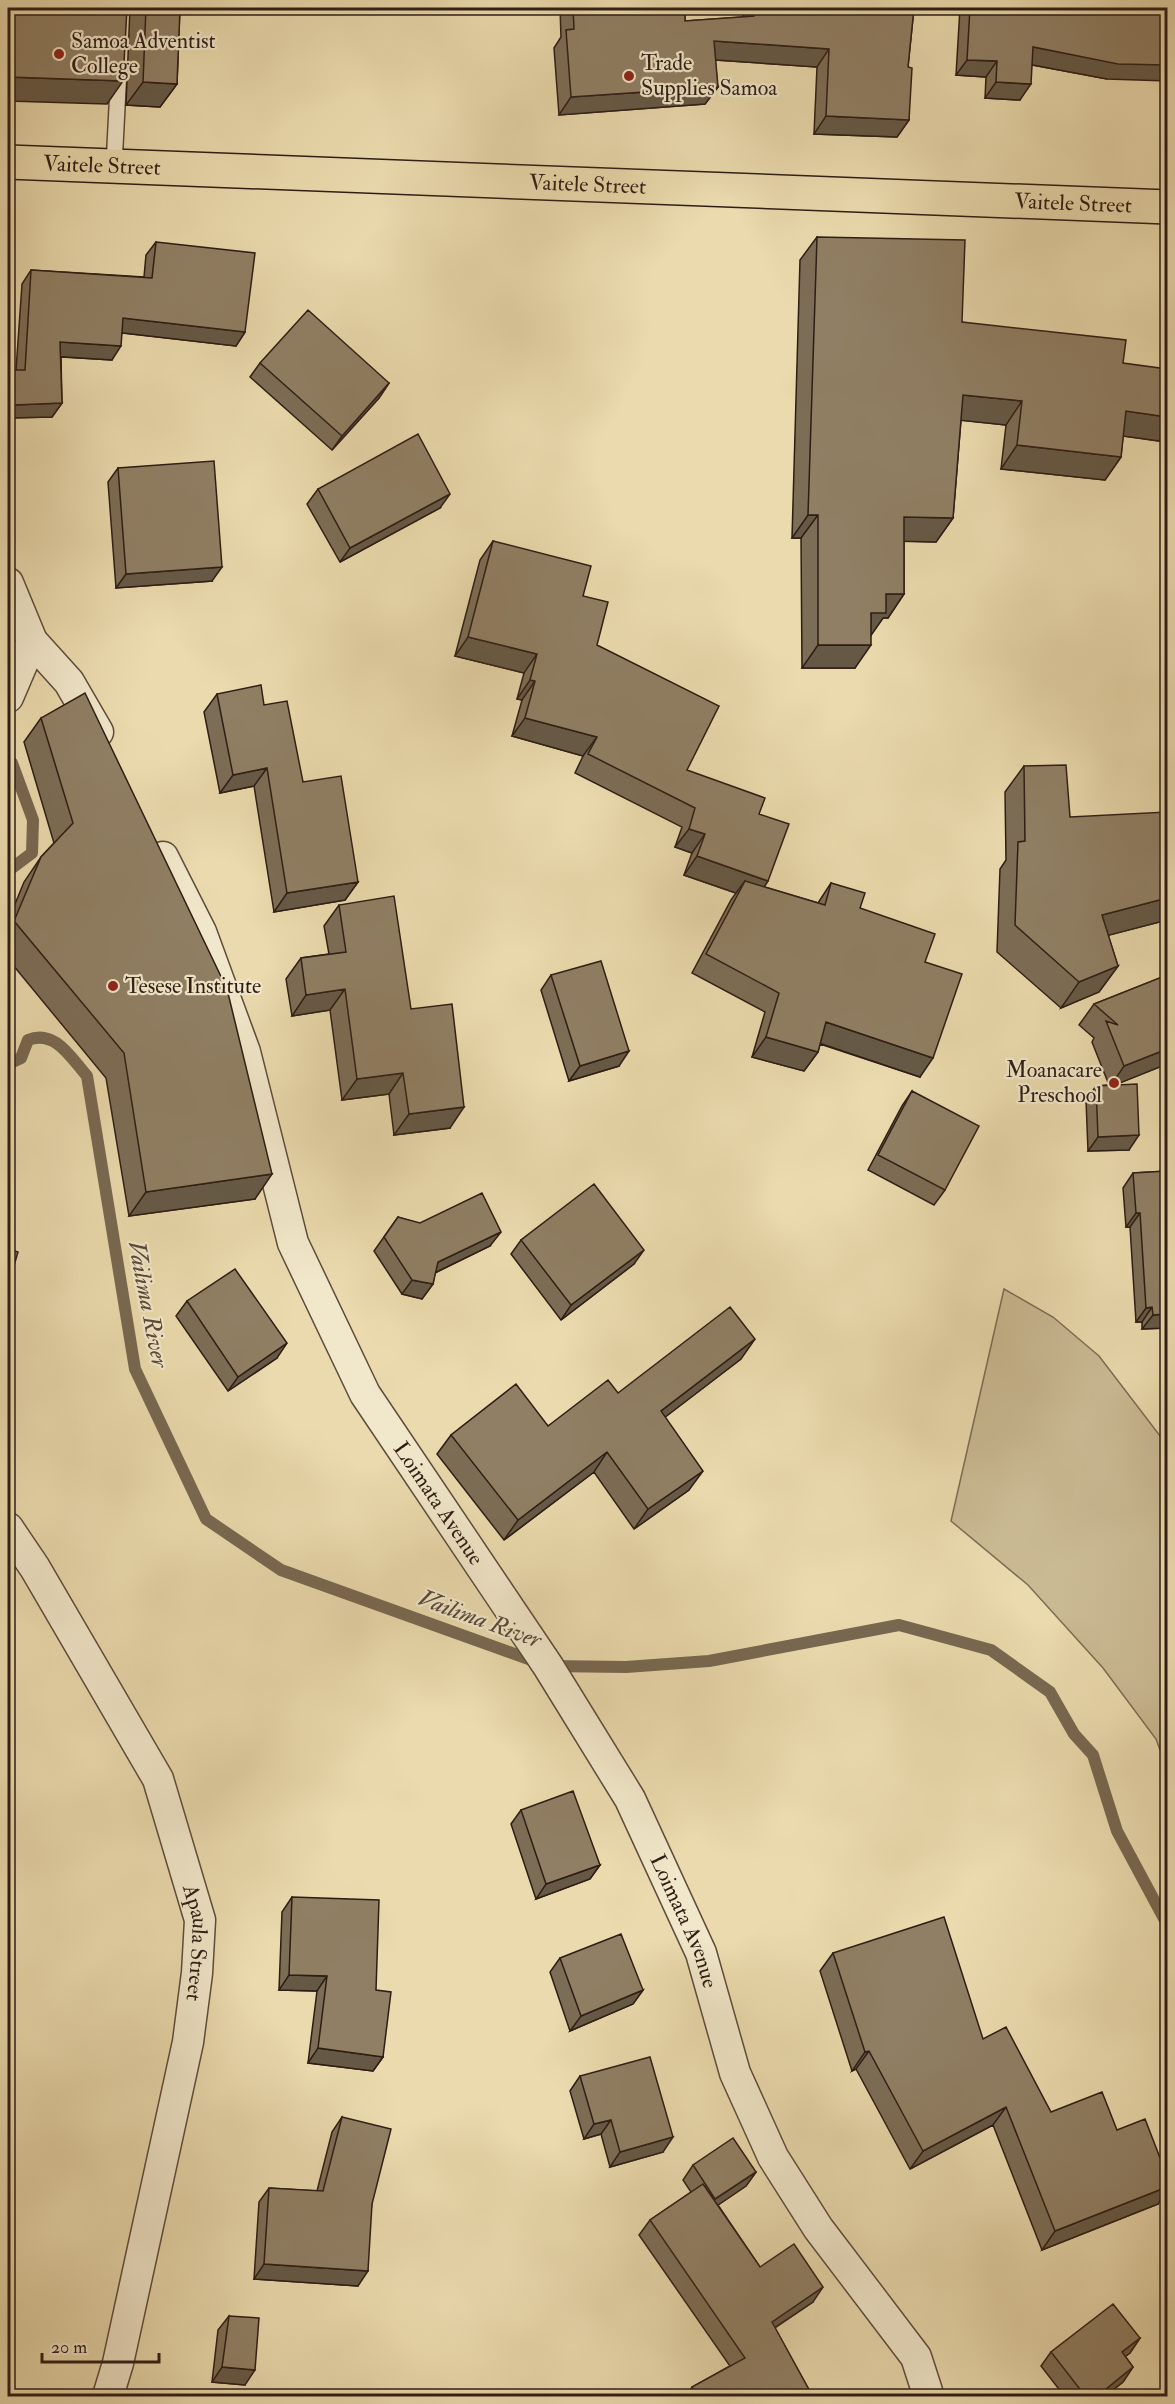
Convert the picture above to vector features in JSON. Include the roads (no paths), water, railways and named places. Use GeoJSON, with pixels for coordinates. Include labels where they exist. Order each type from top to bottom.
{"type":"FeatureCollection","features":[{"type":"Feature","properties":{"kind":"main road","name":"Vaitele Street"},"geometry":{"type":"LineString","coordinates":[[8,162],[1167,207]]}},
{"type":"Feature","properties":{"kind":"street"},"geometry":{"type":"LineString","coordinates":[[8,583],[32,641],[69,682],[110,754]]}},
{"type":"Feature","properties":{"kind":"street"},"geometry":{"type":"LineString","coordinates":[[8,697],[32,641]]}},
{"type":"Feature","properties":{"kind":"street","name":"Loimata Avenue"},"geometry":{"type":"LineString","coordinates":[[151,834],[201,932],[245,1053],[293,1243],[365,1394],[548,1666],[630,1799],[701,1953],[735,2073],[773,2157],[818,2228],[916,2356],[928,2395]]}},
{"type":"Feature","properties":{"kind":"street","name":"Apaula Street"},"geometry":{"type":"LineString","coordinates":[[8,1528],[35,1568],[158,1779],[200,1920],[197,1973],[188,2042],[118,2363],[108,2397]]}},
{"type":"Feature","properties":{"kind":"lane"},"geometry":{"type":"LineString","coordinates":[[114,165],[119,52]]}},
{"type":"Feature","properties":{"kind":"waterway","name":"Vailima River"},"geometry":{"type":"LineString","coordinates":[[8,759],[12,763],[33,820],[32,853],[8,871]]}},
{"type":"Feature","properties":{"kind":"waterway","name":"Vailima River"},"geometry":{"type":"LineString","coordinates":[[8,1064],[21,1058],[28,1040],[46,1038],[62,1047],[87,1076],[135,1369],[206,1519],[281,1570],[548,1666],[626,1667],[709,1661],[899,1625],[991,1650],[1050,1692],[1074,1734],[1093,1755],[1117,1831],[1168,1926]]}},
{"type":"Feature","properties":{"kind":"place","name":"Samoa Adventist College"},"geometry":{"type":"Point","coordinates":[59,54]}},
{"type":"Feature","properties":{"kind":"place","name":"Trade Supplies Samoa"},"geometry":{"type":"Point","coordinates":[629,76]}},
{"type":"Feature","properties":{"kind":"place","name":"Tesese Institute"},"geometry":{"type":"Point","coordinates":[113,986]}},
{"type":"Feature","properties":{"kind":"place","name":"Moanacare Preschool"},"geometry":{"type":"Point","coordinates":[1114,1083]}}]}
